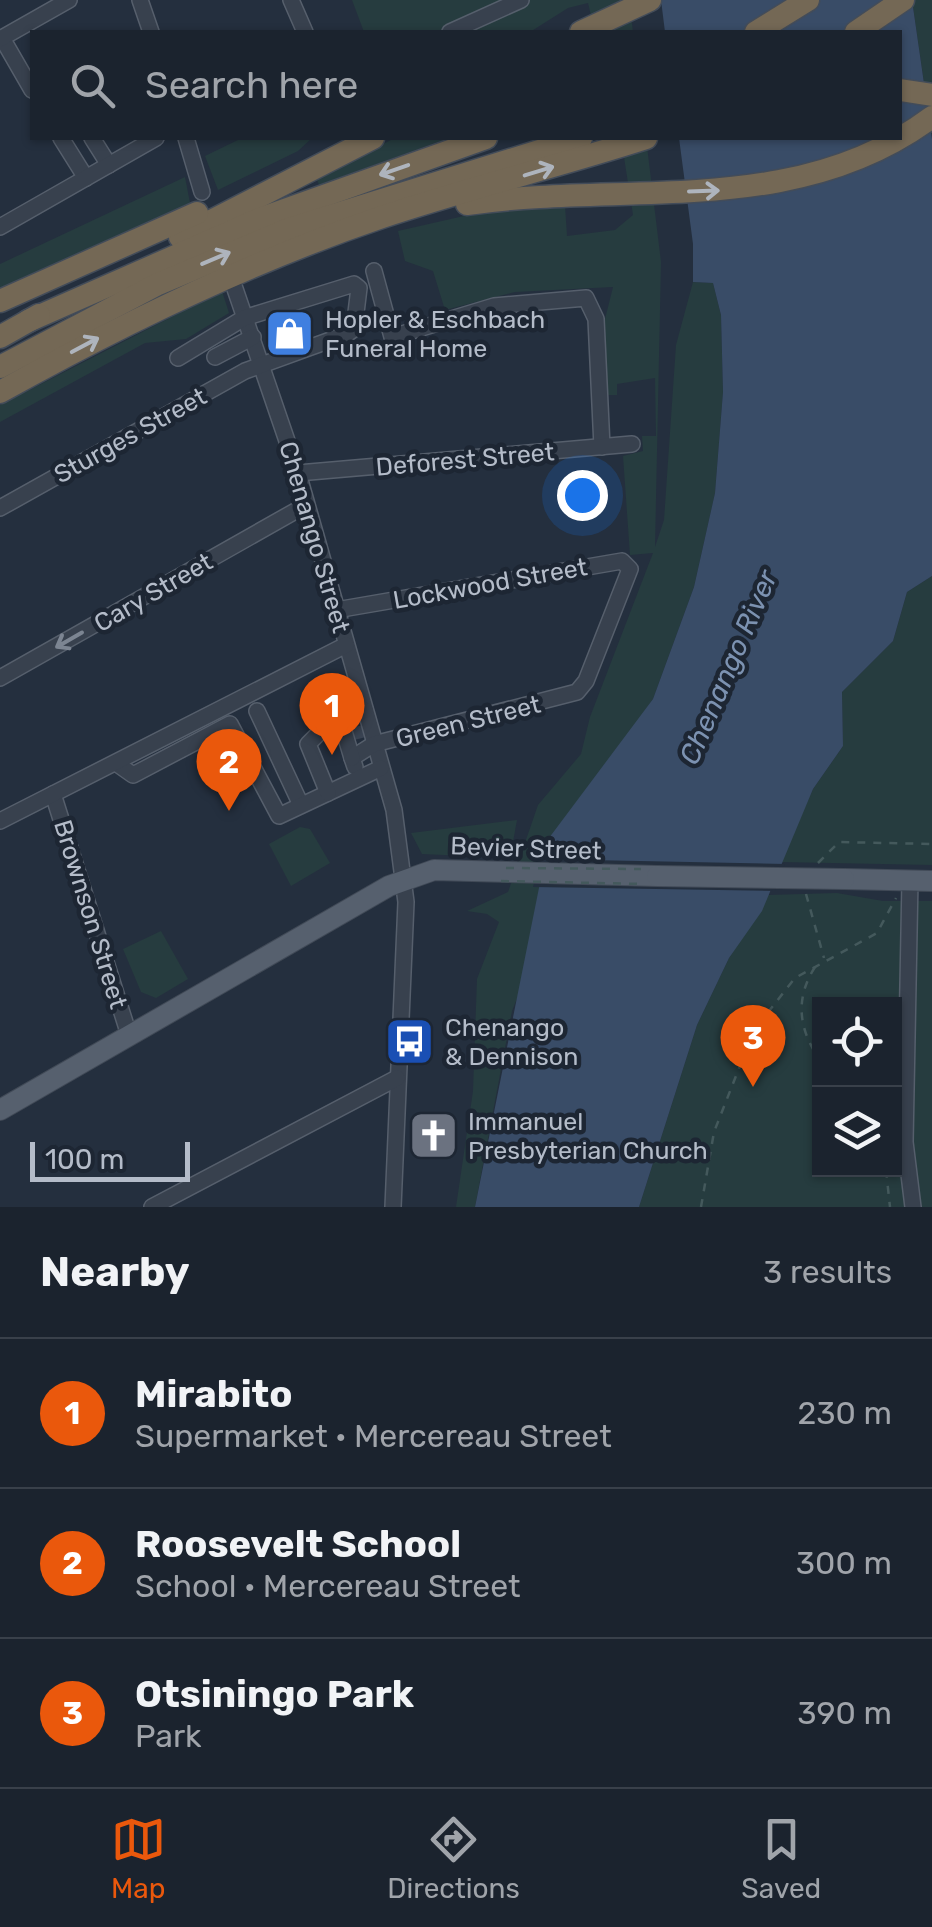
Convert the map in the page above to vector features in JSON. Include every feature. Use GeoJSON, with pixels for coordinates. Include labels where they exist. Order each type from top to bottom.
{"type":"FeatureCollection","features":[{"type":"Feature","properties":{"kind":"highway"},"geometry":{"type":"LineString","coordinates":[[759,30],[808,0]]}},
{"type":"Feature","properties":{"kind":"highway"},"geometry":{"type":"LineString","coordinates":[[859,30],[903,0]]}},
{"type":"Feature","properties":{"kind":"highway"},"geometry":{"type":"LineString","coordinates":[[587,30],[641,3]]}},
{"type":"Feature","properties":{"kind":"highway"},"geometry":{"type":"LineString","coordinates":[[902,90],[932,94]]}},
{"type":"Feature","properties":{"kind":"highway"},"geometry":{"type":"LineString","coordinates":[[902,135],[932,117]]}},
{"type":"Feature","properties":{"kind":"highway"},"geometry":{"type":"LineString","coordinates":[[0,301],[367,140]]}},
{"type":"Feature","properties":{"kind":"highway"},"geometry":{"type":"LineString","coordinates":[[0,337],[96,280],[368,140]]}},
{"type":"Feature","properties":{"kind":"highway"},"geometry":{"type":"LineString","coordinates":[[28,322],[262,218],[480,140]]}},
{"type":"Feature","properties":{"kind":"highway"},"geometry":{"type":"LineString","coordinates":[[0,367],[143,292],[289,229],[575,140]]}},
{"type":"Feature","properties":{"kind":"highway"},"geometry":{"type":"LineString","coordinates":[[0,392],[167,304],[380,218],[640,140]]}},
{"type":"Feature","properties":{"kind":"highway"},"geometry":{"type":"LineString","coordinates":[[346,232],[469,204],[607,193],[728,190],[788,182],[863,158],[893,140]]}},
{"type":"Feature","properties":{"kind":"main road","name":"Bevier Street"},"geometry":{"type":"LineString","coordinates":[[0,1110],[405,880],[434,870],[932,881]]}},
{"type":"Feature","properties":{"kind":"street"},"geometry":{"type":"LineString","coordinates":[[31,30],[69,0]]}},
{"type":"Feature","properties":{"kind":"street"},"geometry":{"type":"LineString","coordinates":[[140,0],[150,30]]}},
{"type":"Feature","properties":{"kind":"street"},"geometry":{"type":"LineString","coordinates":[[291,0],[304,30]]}},
{"type":"Feature","properties":{"kind":"street"},"geometry":{"type":"LineString","coordinates":[[454,30],[522,0]]}},
{"type":"Feature","properties":{"kind":"street"},"geometry":{"type":"LineString","coordinates":[[28,32],[1,38],[30,87]]}},
{"type":"Feature","properties":{"kind":"street"},"geometry":{"type":"LineString","coordinates":[[63,140],[86,178]]}},
{"type":"Feature","properties":{"kind":"street"},"geometry":{"type":"LineString","coordinates":[[93,140],[109,164]]}},
{"type":"Feature","properties":{"kind":"street"},"geometry":{"type":"LineString","coordinates":[[0,227],[152,140]]}},
{"type":"Feature","properties":{"kind":"street"},"geometry":{"type":"LineString","coordinates":[[187,140],[202,192]]}},
{"type":"Feature","properties":{"kind":"street"},"geometry":{"type":"LineString","coordinates":[[374,272],[392,337],[494,306],[586,298],[596,319],[602,446]]}},
{"type":"Feature","properties":{"kind":"street"},"geometry":{"type":"LineString","coordinates":[[178,358],[244,318],[354,284],[362,298],[380,292]]}},
{"type":"Feature","properties":{"kind":"street","name":"Chenango Street"},"geometry":{"type":"LineString","coordinates":[[234,286],[298,474],[346,645],[357,741],[381,768],[394,810],[405,880],[393,1207]]}},
{"type":"Feature","properties":{"kind":"street","name":"Sturges Street"},"geometry":{"type":"LineString","coordinates":[[0,508],[262,364],[352,332],[362,298]]}},
{"type":"Feature","properties":{"kind":"street"},"geometry":{"type":"LineString","coordinates":[[215,357],[252,337]]}},
{"type":"Feature","properties":{"kind":"street","name":"Deforest Street"},"geometry":{"type":"LineString","coordinates":[[298,474],[632,444]]}},
{"type":"Feature","properties":{"kind":"street","name":"Cary Street"},"geometry":{"type":"LineString","coordinates":[[0,678],[306,505]]}},
{"type":"Feature","properties":{"kind":"street","name":"Lockwood Street"},"geometry":{"type":"LineString","coordinates":[[336,610],[622,561],[630,569],[629,578],[586,682],[577,692],[563,697]]}},
{"type":"Feature","properties":{"kind":"street"},"geometry":{"type":"LineString","coordinates":[[0,821],[346,645]]}},
{"type":"Feature","properties":{"kind":"street"},"geometry":{"type":"LineString","coordinates":[[247,694],[301,806]]}},
{"type":"Feature","properties":{"kind":"street","name":"Green Street"},"geometry":{"type":"LineString","coordinates":[[357,741],[563,697]]}},
{"type":"Feature","properties":{"kind":"street"},"geometry":{"type":"LineString","coordinates":[[221,707],[279,816],[301,806],[325,787],[357,741]]}},
{"type":"Feature","properties":{"kind":"street"},"geometry":{"type":"LineString","coordinates":[[116,763],[133,775],[257,711]]}},
{"type":"Feature","properties":{"kind":"street"},"geometry":{"type":"LineString","coordinates":[[357,741],[381,768]]}},
{"type":"Feature","properties":{"kind":"street"},"geometry":{"type":"LineString","coordinates":[[325,787],[308,744],[357,741]]}},
{"type":"Feature","properties":{"kind":"street","name":"Brownson Street"},"geometry":{"type":"LineString","coordinates":[[54,794],[129,1035]]}},
{"type":"Feature","properties":{"kind":"street"},"geometry":{"type":"LineString","coordinates":[[910,880],[905,1142],[913,1207]]}},
{"type":"Feature","properties":{"kind":"street"},"geometry":{"type":"LineString","coordinates":[[152,1207],[397,1078]]}},
{"type":"Feature","properties":{"kind":"path"},"geometry":{"type":"LineString","coordinates":[[818,864],[839,842],[932,844]]}},
{"type":"Feature","properties":{"kind":"path"},"geometry":{"type":"LineString","coordinates":[[806,892],[825,961]]}},
{"type":"Feature","properties":{"kind":"path"},"geometry":{"type":"LineString","coordinates":[[701,1207],[714,1132],[754,1030],[785,988],[815,966],[877,933],[896,898]]}},
{"type":"Feature","properties":{"kind":"path"},"geometry":{"type":"LineString","coordinates":[[812,1044],[803,1026],[799,1000],[815,966]]}},
{"type":"Feature","properties":{"kind":"path"},"geometry":{"type":"LineString","coordinates":[[887,1177],[890,1207]]}},
{"type":"Feature","properties":{"kind":"green space"},"geometry":{"type":"Polygon","coordinates":[[[352,0],[629,0],[633,30],[595,30],[588,3],[568,8],[533,30],[363,30],[352,0]]]}},
{"type":"Feature","properties":{"kind":"green space"},"geometry":{"type":"Polygon","coordinates":[[[912,0],[932,0],[932,138],[912,0]]]}},
{"type":"Feature","properties":{"kind":"green space"},"geometry":{"type":"Polygon","coordinates":[[[238,140],[310,140],[298,151],[218,190],[205,156],[238,140]]]}},
{"type":"Feature","properties":{"kind":"green space"},"geometry":{"type":"Polygon","coordinates":[[[391,140],[443,140],[319,185],[316,177],[391,140]]]}},
{"type":"Feature","properties":{"kind":"green space"},"geometry":{"type":"Polygon","coordinates":[[[621,140],[646,140],[661,262],[655,547],[664,520],[676,345],[693,282],[713,283],[721,315],[723,392],[715,493],[694,587],[653,699],[616,754],[512,1011],[475,1207],[456,1207],[473,1091],[477,979],[499,922],[487,914],[467,911],[508,892],[538,805],[581,754],[590,717],[653,553],[630,555],[623,456],[643,451],[642,436],[656,436],[655,378],[617,384],[617,395],[606,395],[605,319],[613,287],[515,292],[445,310],[433,271],[405,261],[398,231],[477,213],[565,206],[567,236],[615,230],[633,215],[621,140]]]}},
{"type":"Feature","properties":{"kind":"green space"},"geometry":{"type":"Polygon","coordinates":[[[185,177],[190,203],[0,288],[0,264],[185,177]]]}},
{"type":"Feature","properties":{"kind":"green space"},"geometry":{"type":"Polygon","coordinates":[[[222,291],[229,313],[186,339],[145,343],[0,422],[0,405],[222,291]]]}},
{"type":"Feature","properties":{"kind":"green space"},"geometry":{"type":"Polygon","coordinates":[[[932,576],[932,865],[780,862],[813,789],[843,746],[842,692],[893,641],[907,592],[932,576]]]}},
{"type":"Feature","properties":{"kind":"green space"},"geometry":{"type":"Polygon","coordinates":[[[517,820],[510,858],[422,854],[411,833],[517,820]]]}},
{"type":"Feature","properties":{"kind":"green space"},"geometry":{"type":"Polygon","coordinates":[[[300,827],[310,829],[330,863],[291,886],[269,844],[300,827]]]}},
{"type":"Feature","properties":{"kind":"green space"},"geometry":{"type":"Polygon","coordinates":[[[837,893],[883,901],[932,901],[932,1207],[639,1207],[697,1025],[729,958],[768,895],[837,893]]]}},
{"type":"Feature","properties":{"kind":"green space"},"geometry":{"type":"Polygon","coordinates":[[[161,931],[188,979],[156,998],[141,992],[123,949],[161,931]]]}},
{"type":"Feature","properties":{"kind":"water","name":"Chenango River"},"geometry":{"type":"Polygon","coordinates":[[[661,0],[912,0],[932,139],[932,576],[907,592],[893,641],[842,692],[843,746],[813,789],[762,911],[729,958],[697,1025],[639,1207],[475,1207],[549,838],[653,699],[694,587],[715,493],[723,392],[721,315],[713,283],[693,282],[693,244],[679,140],[902,140],[902,30],[665,30],[661,0]]]}},
{"type":"Feature","properties":{"kind":"pier"},"geometry":{"type":"Polygon","coordinates":[[[540,859],[785,864],[775,891],[533,887],[540,859]]]}},
{"type":"Feature","properties":{"kind":"tunnel"},"geometry":{"type":"LineString","coordinates":[[355,727],[358,739]]}},
{"type":"Feature","properties":{"kind":"place","name":"Hopler & Eschbach Funeral Home"},"geometry":{"type":"Point","coordinates":[290,333]}},
{"type":"Feature","properties":{"kind":"place","name":"Mirabito"},"geometry":{"type":"Point","coordinates":[332,755]}},
{"type":"Feature","properties":{"kind":"place","name":"Roosevelt School"},"geometry":{"type":"Point","coordinates":[229,811]}},
{"type":"Feature","properties":{"kind":"place","name":"Chenango & Dennison"},"geometry":{"type":"Point","coordinates":[410,1041]}},
{"type":"Feature","properties":{"kind":"place","name":"Otsiningo Park"},"geometry":{"type":"Point","coordinates":[753,1087]}},
{"type":"Feature","properties":{"kind":"place","name":"Immanuel Presbyterian Church"},"geometry":{"type":"Point","coordinates":[433,1135]}}]}
